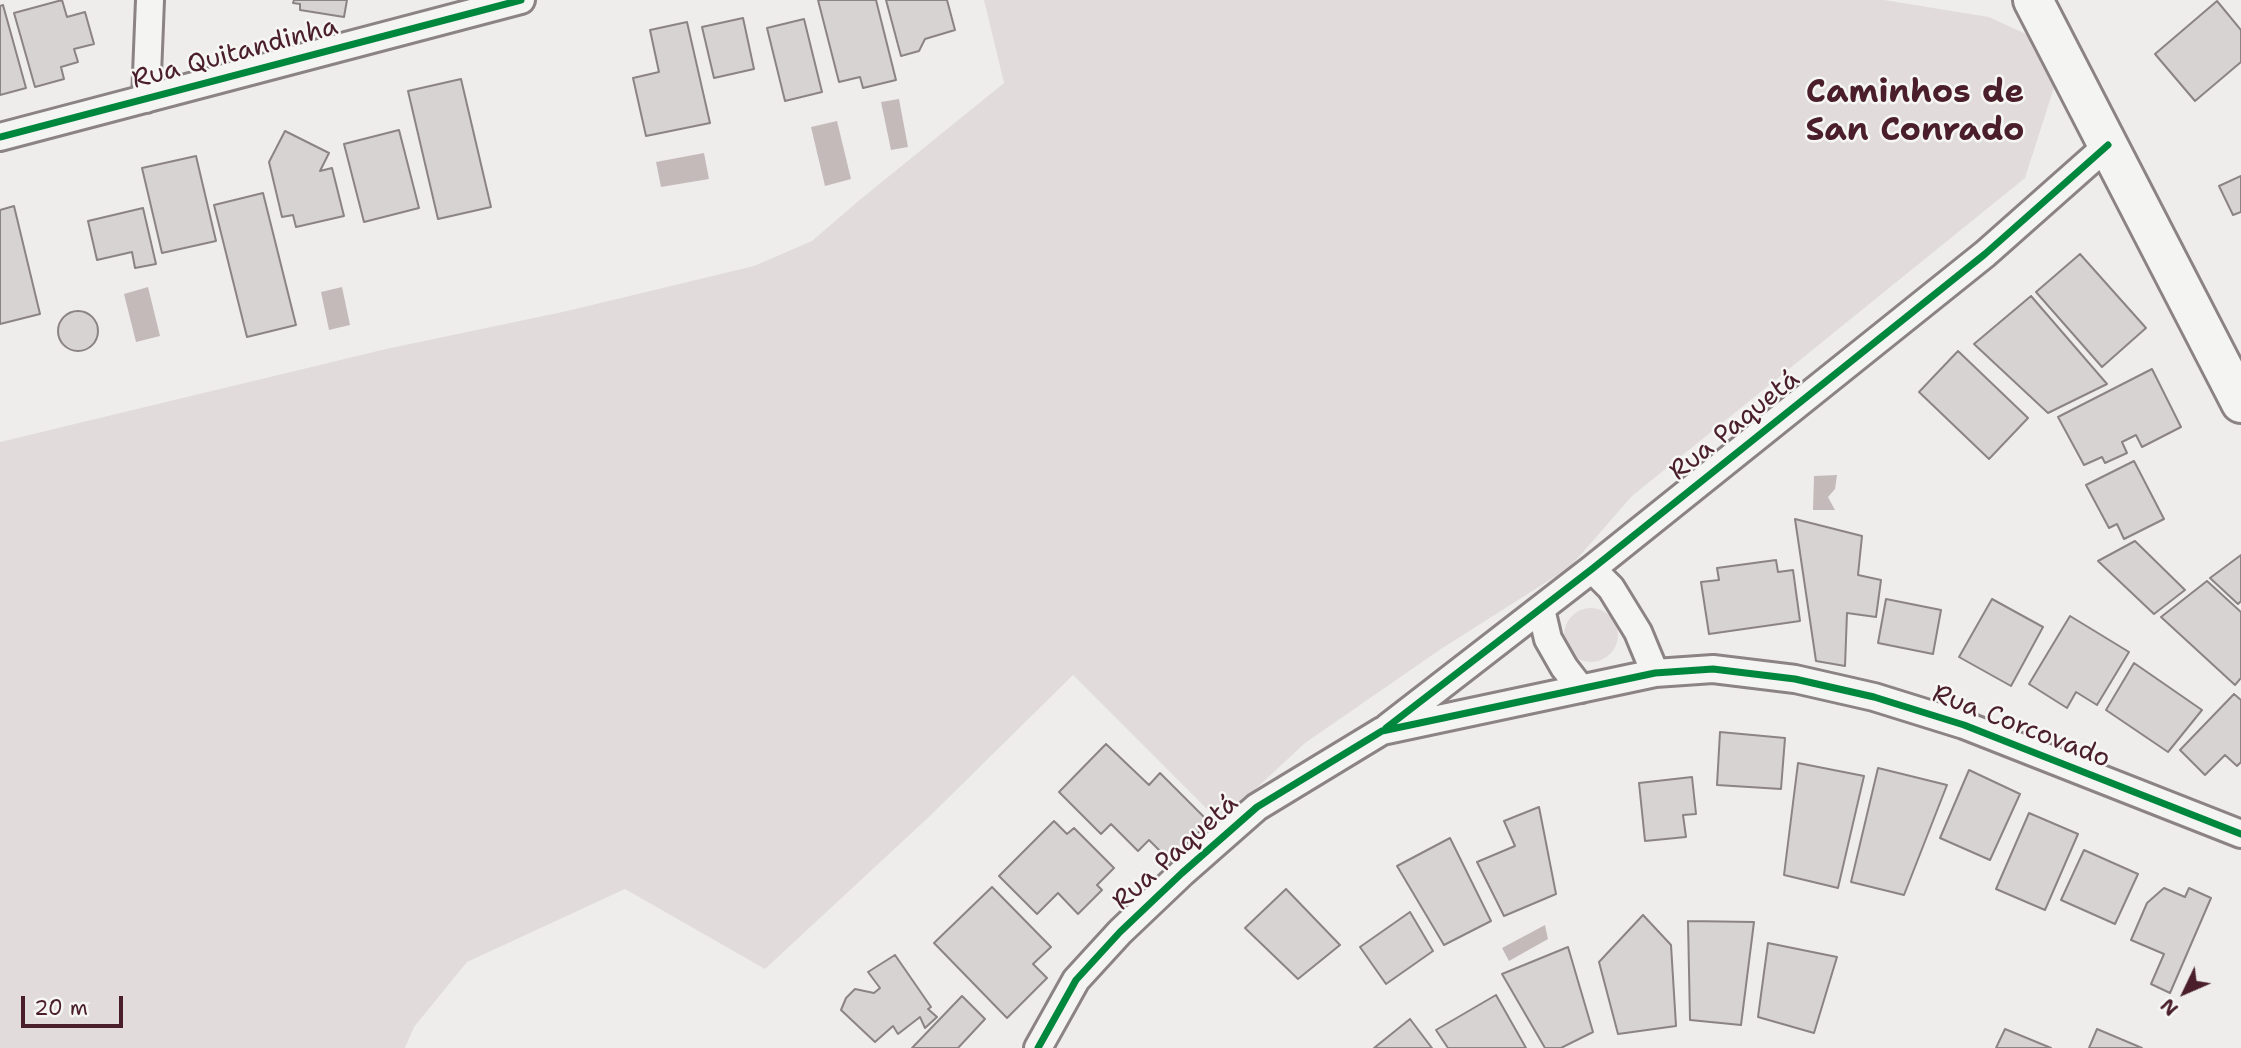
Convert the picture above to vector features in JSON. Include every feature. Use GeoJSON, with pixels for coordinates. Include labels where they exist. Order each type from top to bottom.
{"type":"FeatureCollection","features":[{"type":"Feature","properties":{"kind":"street"},"geometry":{"type":"LineString","coordinates":[[146,99],[150,0]]}},
{"type":"Feature","properties":{"kind":"street","name":"Rua Quitandinha"},"geometry":{"type":"LineString","coordinates":[[0,136],[522,0]]}},
{"type":"Feature","properties":{"kind":"street"},"geometry":{"type":"LineString","coordinates":[[2033,0],[2241,403]]}},
{"type":"Feature","properties":{"kind":"street","name":"Rua Paquetá"},"geometry":{"type":"LineString","coordinates":[[1038,1048],[1076,980],[1120,932],[1257,807],[1382,731],[1592,569],[1985,254],[2108,145]]}},
{"type":"Feature","properties":{"kind":"street"},"geometry":{"type":"LineString","coordinates":[[1592,569],[1611,588],[1638,632],[1655,673]]}},
{"type":"Feature","properties":{"kind":"street"},"geometry":{"type":"LineString","coordinates":[[1541,608],[1548,639],[1581,689]]}},
{"type":"Feature","properties":{"kind":"street","name":"Rua Corcovado"},"geometry":{"type":"LineString","coordinates":[[1655,673],[1713,669],[1795,679],[1874,697],[1964,724],[2241,834]]}},
{"type":"Feature","properties":{"kind":"street","name":"Rua Paquetá"},"geometry":{"type":"LineString","coordinates":[[1382,731],[1655,673]]}},
{"type":"Feature","properties":{"kind":"shaded area"},"geometry":{"type":"Polygon","coordinates":[[[984,0],[1884,0],[1989,17],[2037,39],[2058,75],[2025,178],[1632,496],[1570,567],[1441,649],[1305,743],[1220,822],[1073,675],[931,815],[765,969],[625,889],[467,962],[414,1027],[405,1048],[0,1048],[0,442],[386,349],[567,311],[754,266],[812,241],[1004,83],[984,0]]]}},
{"type":"Feature","properties":{"kind":"shaded area"},"geometry":{"type":"Polygon","coordinates":[[[899,99],[908,147],[891,150],[881,102],[899,99]]]}},
{"type":"Feature","properties":{"kind":"shaded area"},"geometry":{"type":"Polygon","coordinates":[[[837,121],[851,179],[825,186],[811,127],[837,121]]]}},
{"type":"Feature","properties":{"kind":"shaded area"},"geometry":{"type":"Polygon","coordinates":[[[704,153],[709,179],[661,187],[656,162],[704,153]]]}},
{"type":"Feature","properties":{"kind":"shaded area"},"geometry":{"type":"Polygon","coordinates":[[[148,287],[160,336],[136,342],[124,294],[148,287]]]}},
{"type":"Feature","properties":{"kind":"shaded area"},"geometry":{"type":"Polygon","coordinates":[[[342,287],[350,325],[329,330],[321,292],[342,287]]]}},
{"type":"Feature","properties":{"kind":"shaded area"},"geometry":{"type":"Polygon","coordinates":[[[1837,475],[1835,489],[1828,497],[1835,510],[1813,510],[1814,476],[1837,475]]]}},
{"type":"Feature","properties":{"kind":"shaded area"},"geometry":{"type":"Polygon","coordinates":[[[1591,608],[1610,616],[1618,635],[1610,654],[1591,662],[1572,654],[1564,635],[1572,616],[1591,608]]]}},
{"type":"Feature","properties":{"kind":"shaded area"},"geometry":{"type":"Polygon","coordinates":[[[1545,925],[1548,939],[1509,961],[1502,948],[1545,925]]]}},
{"type":"Feature","properties":{"kind":"building"},"geometry":{"type":"Polygon","coordinates":[[[62,0],[67,17],[85,12],[94,44],[74,49],[78,62],[61,67],[64,79],[35,87],[14,13],[62,0]]]}},
{"type":"Feature","properties":{"kind":"building"},"geometry":{"type":"Polygon","coordinates":[[[294,0],[347,0],[344,17],[300,10],[300,4],[293,3],[294,0]]]}},
{"type":"Feature","properties":{"kind":"building"},"geometry":{"type":"Polygon","coordinates":[[[818,0],[876,0],[896,80],[863,88],[860,77],[839,82],[818,0]]]}},
{"type":"Feature","properties":{"kind":"building"},"geometry":{"type":"Polygon","coordinates":[[[886,0],[947,0],[955,30],[925,39],[919,51],[901,56],[886,0]]]}},
{"type":"Feature","properties":{"kind":"building"},"geometry":{"type":"Polygon","coordinates":[[[2217,1],[2241,30],[2241,62],[2195,101],[2155,54],[2217,1]]]}},
{"type":"Feature","properties":{"kind":"building"},"geometry":{"type":"Polygon","coordinates":[[[3,5],[26,88],[0,95],[0,6],[3,5]]]}},
{"type":"Feature","properties":{"kind":"building"},"geometry":{"type":"Polygon","coordinates":[[[743,18],[754,69],[714,78],[702,27],[743,18]]]}},
{"type":"Feature","properties":{"kind":"building"},"geometry":{"type":"Polygon","coordinates":[[[804,19],[822,92],[785,101],[767,28],[804,19]]]}},
{"type":"Feature","properties":{"kind":"building"},"geometry":{"type":"Polygon","coordinates":[[[687,22],[710,123],[646,136],[633,78],[659,72],[650,30],[687,22]]]}},
{"type":"Feature","properties":{"kind":"building"},"geometry":{"type":"Polygon","coordinates":[[[461,79],[491,207],[438,219],[408,91],[461,79]]]}},
{"type":"Feature","properties":{"kind":"building"},"geometry":{"type":"Polygon","coordinates":[[[399,130],[419,208],[364,222],[344,144],[399,130]]]}},
{"type":"Feature","properties":{"kind":"building"},"geometry":{"type":"Polygon","coordinates":[[[285,131],[329,153],[320,171],[332,168],[344,216],[296,227],[293,215],[282,217],[269,162],[285,131]]]}},
{"type":"Feature","properties":{"kind":"building"},"geometry":{"type":"Polygon","coordinates":[[[196,156],[216,241],[162,253],[142,168],[196,156]]]}},
{"type":"Feature","properties":{"kind":"building"},"geometry":{"type":"Polygon","coordinates":[[[2241,176],[2241,212],[2233,215],[2219,186],[2241,176]]]}},
{"type":"Feature","properties":{"kind":"building"},"geometry":{"type":"Polygon","coordinates":[[[263,193],[296,325],[247,337],[214,205],[263,193]]]}},
{"type":"Feature","properties":{"kind":"building"},"geometry":{"type":"Polygon","coordinates":[[[14,206],[40,314],[0,324],[0,210],[14,206]]]}},
{"type":"Feature","properties":{"kind":"building"},"geometry":{"type":"Polygon","coordinates":[[[143,208],[156,264],[135,268],[132,252],[97,260],[88,221],[143,208]]]}},
{"type":"Feature","properties":{"kind":"building"},"geometry":{"type":"Polygon","coordinates":[[[2080,254],[2146,328],[2102,367],[2036,292],[2080,254]]]}},
{"type":"Feature","properties":{"kind":"building"},"geometry":{"type":"Polygon","coordinates":[[[2031,296],[2107,384],[2048,413],[1974,344],[2031,296]]]}},
{"type":"Feature","properties":{"kind":"building"},"geometry":{"type":"Polygon","coordinates":[[[78,311],[92,317],[98,331],[92,345],[78,351],[64,345],[58,331],[64,317],[78,311]]]}},
{"type":"Feature","properties":{"kind":"building"},"geometry":{"type":"Polygon","coordinates":[[[1958,351],[2028,418],[1989,459],[1919,392],[1958,351]]]}},
{"type":"Feature","properties":{"kind":"building"},"geometry":{"type":"Polygon","coordinates":[[[2152,369],[2181,427],[2142,447],[2136,435],[2122,442],[2127,453],[2105,463],[2102,457],[2084,465],[2058,417],[2152,369]]]}},
{"type":"Feature","properties":{"kind":"building"},"geometry":{"type":"Polygon","coordinates":[[[2134,461],[2164,519],[2124,539],[2117,524],[2109,528],[2086,485],[2134,461]]]}},
{"type":"Feature","properties":{"kind":"building"},"geometry":{"type":"Polygon","coordinates":[[[1795,519],[1862,536],[1858,575],[1881,580],[1876,617],[1847,613],[1845,666],[1816,661],[1795,519]]]}},
{"type":"Feature","properties":{"kind":"building"},"geometry":{"type":"Polygon","coordinates":[[[2135,541],[2185,590],[2154,614],[2098,561],[2135,541]]]}},
{"type":"Feature","properties":{"kind":"building"},"geometry":{"type":"Polygon","coordinates":[[[2241,555],[2241,601],[2238,604],[2210,578],[2241,555]]]}},
{"type":"Feature","properties":{"kind":"building"},"geometry":{"type":"Polygon","coordinates":[[[1776,560],[1778,572],[1793,570],[1800,621],[1709,634],[1701,582],[1719,580],[1717,568],[1776,560]]]}},
{"type":"Feature","properties":{"kind":"building"},"geometry":{"type":"Polygon","coordinates":[[[2207,581],[2241,612],[2241,678],[2235,685],[2161,617],[2207,581]]]}},
{"type":"Feature","properties":{"kind":"building"},"geometry":{"type":"Polygon","coordinates":[[[1886,599],[1941,610],[1933,654],[1878,643],[1886,599]]]}},
{"type":"Feature","properties":{"kind":"building"},"geometry":{"type":"Polygon","coordinates":[[[1992,599],[2043,627],[2011,686],[1959,657],[1992,599]]]}},
{"type":"Feature","properties":{"kind":"building"},"geometry":{"type":"Polygon","coordinates":[[[2070,616],[2129,652],[2097,705],[2076,692],[2067,708],[2029,684],[2070,616]]]}},
{"type":"Feature","properties":{"kind":"building"},"geometry":{"type":"Polygon","coordinates":[[[2134,663],[2202,710],[2168,752],[2106,710],[2134,663]]]}},
{"type":"Feature","properties":{"kind":"building"},"geometry":{"type":"Polygon","coordinates":[[[2234,694],[2241,700],[2241,762],[2237,766],[2225,755],[2205,775],[2180,750],[2234,694]]]}},
{"type":"Feature","properties":{"kind":"building"},"geometry":{"type":"Polygon","coordinates":[[[1720,732],[1785,738],[1781,789],[1717,785],[1720,732]]]}},
{"type":"Feature","properties":{"kind":"building"},"geometry":{"type":"Polygon","coordinates":[[[1106,744],[1149,785],[1160,773],[1209,822],[1170,861],[1149,840],[1138,851],[1111,824],[1101,834],[1059,792],[1106,744]]]}},
{"type":"Feature","properties":{"kind":"building"},"geometry":{"type":"Polygon","coordinates":[[[1798,763],[1864,776],[1838,888],[1784,875],[1798,763]]]}},
{"type":"Feature","properties":{"kind":"building"},"geometry":{"type":"Polygon","coordinates":[[[1878,768],[1947,785],[1904,895],[1851,882],[1878,768]]]}},
{"type":"Feature","properties":{"kind":"building"},"geometry":{"type":"Polygon","coordinates":[[[1969,770],[2020,794],[1990,860],[1940,838],[1969,770]]]}},
{"type":"Feature","properties":{"kind":"building"},"geometry":{"type":"Polygon","coordinates":[[[1692,777],[1696,814],[1683,815],[1686,837],[1645,841],[1639,783],[1692,777]]]}},
{"type":"Feature","properties":{"kind":"building"},"geometry":{"type":"Polygon","coordinates":[[[1539,807],[1556,894],[1504,916],[1477,862],[1515,846],[1504,821],[1539,807]]]}},
{"type":"Feature","properties":{"kind":"building"},"geometry":{"type":"Polygon","coordinates":[[[2029,813],[2078,834],[2045,910],[1996,889],[2029,813]]]}},
{"type":"Feature","properties":{"kind":"building"},"geometry":{"type":"Polygon","coordinates":[[[1054,821],[1067,834],[1074,828],[1114,868],[1097,885],[1102,890],[1078,914],[1058,893],[1037,914],[999,876],[1054,821]]]}},
{"type":"Feature","properties":{"kind":"building"},"geometry":{"type":"Polygon","coordinates":[[[1450,838],[1491,921],[1444,945],[1397,866],[1450,838]]]}},
{"type":"Feature","properties":{"kind":"building"},"geometry":{"type":"Polygon","coordinates":[[[2084,850],[2138,874],[2115,924],[2061,900],[2084,850]]]}},
{"type":"Feature","properties":{"kind":"building"},"geometry":{"type":"Polygon","coordinates":[[[992,887],[1051,947],[1033,964],[1047,978],[1007,1018],[934,943],[992,887]]]}},
{"type":"Feature","properties":{"kind":"building"},"geometry":{"type":"Polygon","coordinates":[[[2164,888],[2185,897],[2189,888],[2211,898],[2170,993],[2151,984],[2164,954],[2131,940],[2147,903],[2164,888]]]}},
{"type":"Feature","properties":{"kind":"building"},"geometry":{"type":"Polygon","coordinates":[[[1286,889],[1340,945],[1298,979],[1245,928],[1286,889]]]}},
{"type":"Feature","properties":{"kind":"building"},"geometry":{"type":"Polygon","coordinates":[[[1410,912],[1433,951],[1386,984],[1360,947],[1410,912]]]}},
{"type":"Feature","properties":{"kind":"building"},"geometry":{"type":"Polygon","coordinates":[[[1643,915],[1671,945],[1676,1026],[1618,1034],[1599,962],[1643,915]]]}},
{"type":"Feature","properties":{"kind":"building"},"geometry":{"type":"Polygon","coordinates":[[[1688,921],[1754,922],[1741,1025],[1690,1020],[1688,921]]]}},
{"type":"Feature","properties":{"kind":"building"},"geometry":{"type":"Polygon","coordinates":[[[1768,943],[1837,957],[1814,1033],[1758,1017],[1768,943]]]}},
{"type":"Feature","properties":{"kind":"building"},"geometry":{"type":"Polygon","coordinates":[[[1568,947],[1593,1032],[1561,1048],[1545,1048],[1502,974],[1568,947]]]}},
{"type":"Feature","properties":{"kind":"building"},"geometry":{"type":"Polygon","coordinates":[[[895,955],[931,1007],[928,1009],[937,1017],[925,1028],[920,1017],[898,1034],[893,1026],[875,1042],[841,1010],[846,998],[855,989],[874,993],[880,988],[868,972],[895,955]]]}},
{"type":"Feature","properties":{"kind":"building"},"geometry":{"type":"Polygon","coordinates":[[[1496,995],[1526,1048],[1448,1048],[1436,1030],[1496,995]]]}},
{"type":"Feature","properties":{"kind":"building"},"geometry":{"type":"Polygon","coordinates":[[[962,996],[985,1019],[958,1048],[912,1048],[962,996]]]}},
{"type":"Feature","properties":{"kind":"building"},"geometry":{"type":"Polygon","coordinates":[[[1410,1019],[1432,1048],[1374,1048],[1410,1019]]]}},
{"type":"Feature","properties":{"kind":"building"},"geometry":{"type":"Polygon","coordinates":[[[2005,1029],[2051,1048],[1996,1048],[2005,1029]]]}},
{"type":"Feature","properties":{"kind":"building"},"geometry":{"type":"Polygon","coordinates":[[[2097,1029],[2142,1048],[2089,1048],[2097,1029]]]}},
{"type":"Feature","properties":{"kind":"cycle path"},"geometry":{"type":"LineString","coordinates":[[0,137],[521,0]]}},
{"type":"Feature","properties":{"kind":"cycle path"},"geometry":{"type":"LineString","coordinates":[[1386,728],[1592,569],[1985,254],[2108,145]]}},
{"type":"Feature","properties":{"kind":"cycle path"},"geometry":{"type":"LineString","coordinates":[[1038,1048],[1076,980],[1120,932],[1182,873],[1257,807],[1382,731],[1655,673],[1713,669],[1795,679],[1874,697],[1964,725],[2241,834]]}},
{"type":"Feature","properties":{"kind":"district","name":"Caminhos de San Conrado"},"geometry":{"type":"Point","coordinates":[1915,112]}}]}
